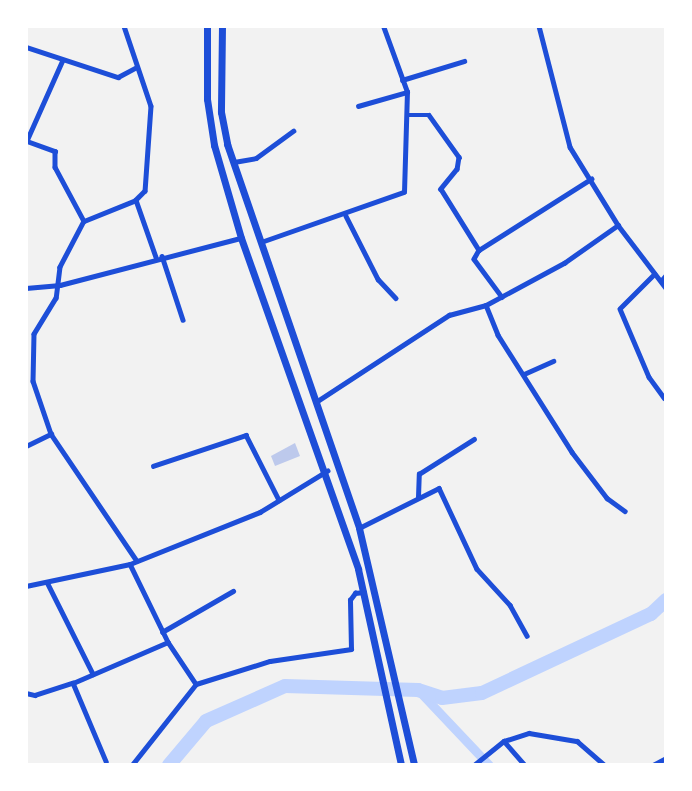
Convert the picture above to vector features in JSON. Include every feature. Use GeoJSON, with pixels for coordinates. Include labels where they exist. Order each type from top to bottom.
{"type":"FeatureCollection","features":[{"type":"Feature","properties":{"kind":"main road"},"geometry":{"type":"LineString","coordinates":[[207,26],[209,120],[241,238],[327,471],[365,592],[401,765]]}},
{"type":"Feature","properties":{"kind":"main road"},"geometry":{"type":"LineString","coordinates":[[222,26],[221,112],[233,162],[359,528],[389,647],[414,765]]}},
{"type":"Feature","properties":{"kind":"main road"},"geometry":{"type":"LineString","coordinates":[[253,270],[268,265]]}},
{"type":"Feature","properties":{"kind":"street"},"geometry":{"type":"LineString","coordinates":[[124,26],[151,106],[145,191],[136,200],[84,221],[59,268],[60,285],[34,335],[33,381],[51,434],[137,561]]}},
{"type":"Feature","properties":{"kind":"street"},"geometry":{"type":"LineString","coordinates":[[260,242],[345,216],[404,192],[409,115],[407,92],[383,26]]}},
{"type":"Feature","properties":{"kind":"street"},"geometry":{"type":"LineString","coordinates":[[539,26],[565,136],[618,225],[666,288]]}},
{"type":"Feature","properties":{"kind":"street"},"geometry":{"type":"LineString","coordinates":[[26,47],[118,77],[136,68]]}},
{"type":"Feature","properties":{"kind":"street"},"geometry":{"type":"LineString","coordinates":[[63,60],[27,141],[55,151],[55,167],[84,221]]}},
{"type":"Feature","properties":{"kind":"street"},"geometry":{"type":"LineString","coordinates":[[402,80],[464,61]]}},
{"type":"Feature","properties":{"kind":"street"},"geometry":{"type":"LineString","coordinates":[[358,106],[407,92]]}},
{"type":"Feature","properties":{"kind":"street"},"geometry":{"type":"LineString","coordinates":[[409,115],[429,115],[459,157],[457,169],[441,189],[479,250]]}},
{"type":"Feature","properties":{"kind":"street"},"geometry":{"type":"LineString","coordinates":[[233,162],[256,158],[293,131]]}},
{"type":"Feature","properties":{"kind":"street"},"geometry":{"type":"LineString","coordinates":[[502,297],[474,259],[479,250],[591,179]]}},
{"type":"Feature","properties":{"kind":"street"},"geometry":{"type":"LineString","coordinates":[[136,200],[183,320]]}},
{"type":"Feature","properties":{"kind":"street"},"geometry":{"type":"LineString","coordinates":[[345,216],[378,279],[396,299]]}},
{"type":"Feature","properties":{"kind":"street"},"geometry":{"type":"LineString","coordinates":[[315,402],[449,315],[486,305],[502,297],[564,263],[618,225]]}},
{"type":"Feature","properties":{"kind":"street"},"geometry":{"type":"LineString","coordinates":[[26,288],[60,285],[159,257],[241,238]]}},
{"type":"Feature","properties":{"kind":"street"},"geometry":{"type":"LineString","coordinates":[[655,274],[620,309],[664,398]]}},
{"type":"Feature","properties":{"kind":"street"},"geometry":{"type":"LineString","coordinates":[[661,281],[666,275]]}},
{"type":"Feature","properties":{"kind":"street"},"geometry":{"type":"LineString","coordinates":[[486,305],[498,335],[593,482],[625,510]]}},
{"type":"Feature","properties":{"kind":"street"},"geometry":{"type":"LineString","coordinates":[[524,374],[553,361]]}},
{"type":"Feature","properties":{"kind":"street"},"geometry":{"type":"LineString","coordinates":[[26,446],[51,434]]}},
{"type":"Feature","properties":{"kind":"street"},"geometry":{"type":"LineString","coordinates":[[153,466],[246,435],[279,500]]}},
{"type":"Feature","properties":{"kind":"street"},"geometry":{"type":"LineString","coordinates":[[418,497],[419,474],[474,439]]}},
{"type":"Feature","properties":{"kind":"street"},"geometry":{"type":"LineString","coordinates":[[26,586],[130,564],[279,500],[327,471]]}},
{"type":"Feature","properties":{"kind":"street"},"geometry":{"type":"LineString","coordinates":[[359,528],[433,489],[444,492],[477,569],[510,605],[527,636]]}},
{"type":"Feature","properties":{"kind":"street"},"geometry":{"type":"LineString","coordinates":[[130,564],[162,632],[196,684]]}},
{"type":"Feature","properties":{"kind":"street"},"geometry":{"type":"LineString","coordinates":[[47,582],[93,674]]}},
{"type":"Feature","properties":{"kind":"street"},"geometry":{"type":"LineString","coordinates":[[162,632],[233,591]]}},
{"type":"Feature","properties":{"kind":"street"},"geometry":{"type":"LineString","coordinates":[[132,765],[196,684],[270,661],[348,652],[354,642],[350,600],[355,593],[365,592]]}},
{"type":"Feature","properties":{"kind":"street"},"geometry":{"type":"LineString","coordinates":[[26,693],[35,695],[73,682],[168,642]]}},
{"type":"Feature","properties":{"kind":"street"},"geometry":{"type":"LineString","coordinates":[[73,682],[106,761]]}},
{"type":"Feature","properties":{"kind":"street"},"geometry":{"type":"LineString","coordinates":[[476,764],[504,741],[529,733],[577,741],[605,765]]}},
{"type":"Feature","properties":{"kind":"street"},"geometry":{"type":"LineString","coordinates":[[504,741],[525,765]]}},
{"type":"Feature","properties":{"kind":"street"},"geometry":{"type":"LineString","coordinates":[[653,765],[666,758]]}},
{"type":"Feature","properties":{"kind":"building"},"geometry":{"type":"Polygon","coordinates":[[[295,443],[300,456],[275,466],[271,456],[295,443]]]}},
{"type":"Feature","properties":{"kind":"waterway"},"geometry":{"type":"LineString","coordinates":[[169,765],[206,721],[285,686],[418,690],[442,698],[482,693],[651,614],[666,600]]}},
{"type":"Feature","properties":{"kind":"waterway"},"geometry":{"type":"LineString","coordinates":[[418,690],[489,765]]}}]}
